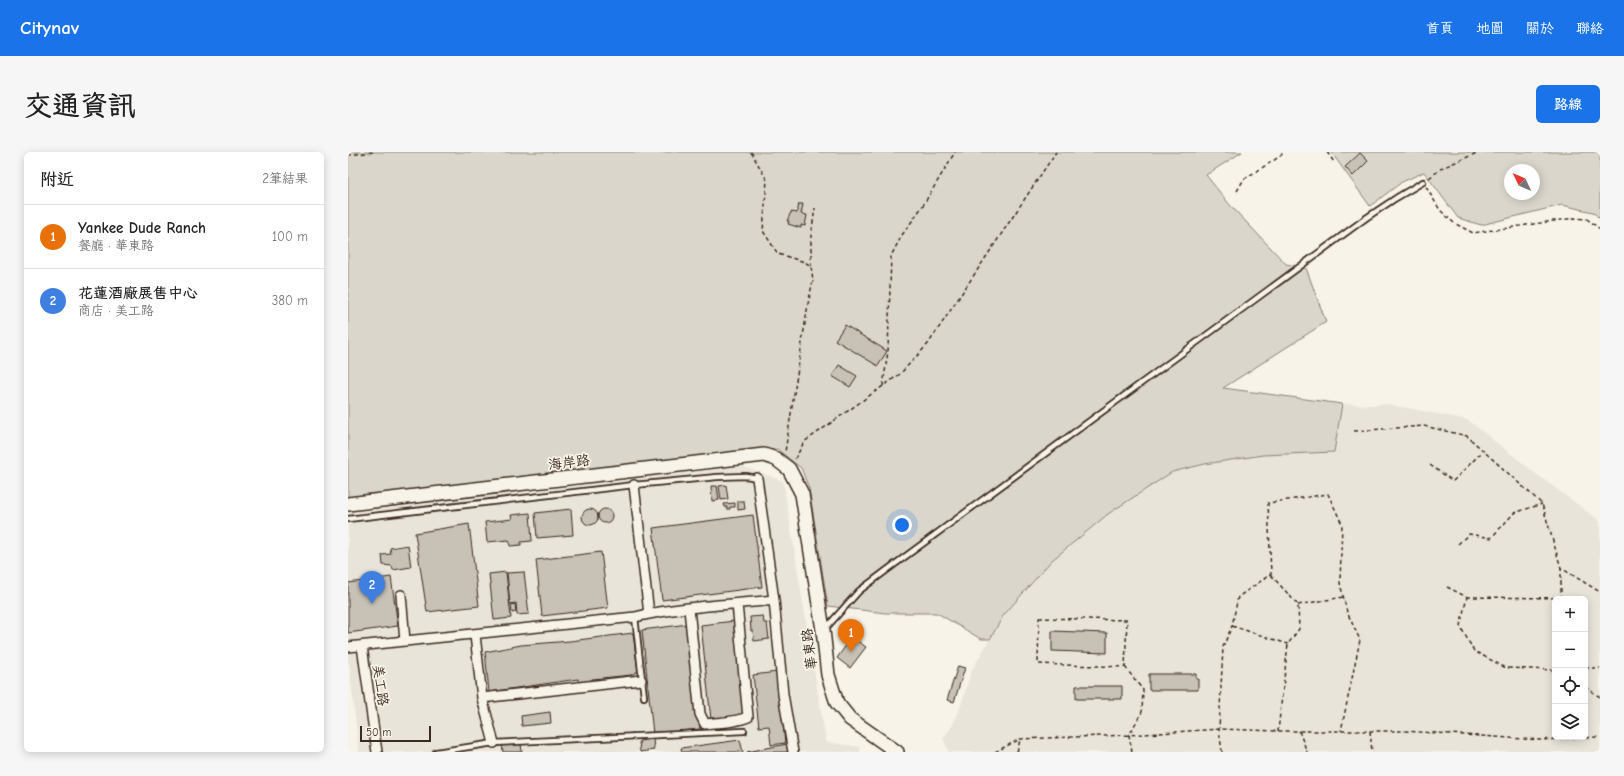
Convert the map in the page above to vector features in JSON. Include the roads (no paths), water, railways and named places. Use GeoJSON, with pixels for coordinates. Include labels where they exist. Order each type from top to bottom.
{"type":"FeatureCollection","features":[{"type":"Feature","properties":{"kind":"main road","name":"海岸路"},"geometry":{"type":"LineString","coordinates":[[348,504],[764,455],[776,459],[789,470]]}},
{"type":"Feature","properties":{"kind":"main road","name":"華東路"},"geometry":{"type":"LineString","coordinates":[[789,470],[802,494],[823,630],[828,675],[837,703],[850,719],[897,752]]}},
{"type":"Feature","properties":{"kind":"street"},"geometry":{"type":"LineString","coordinates":[[757,478],[774,600],[783,694],[793,752]]}},
{"type":"Feature","properties":{"kind":"street"},"geometry":{"type":"LineString","coordinates":[[634,485],[649,614]]}},
{"type":"Feature","properties":{"kind":"street"},"geometry":{"type":"LineString","coordinates":[[401,595],[405,641]]}},
{"type":"Feature","properties":{"kind":"street"},"geometry":{"type":"LineString","coordinates":[[348,647],[475,635],[774,600]]}},
{"type":"Feature","properties":{"kind":"street"},"geometry":{"type":"LineString","coordinates":[[689,609],[700,714],[705,724],[728,723],[737,722],[748,717],[737,604]]}},
{"type":"Feature","properties":{"kind":"street"},"geometry":{"type":"LineString","coordinates":[[475,635],[482,698],[494,743]]}},
{"type":"Feature","properties":{"kind":"street","name":"美工路"},"geometry":{"type":"LineString","coordinates":[[362,646],[377,752]]}},
{"type":"Feature","properties":{"kind":"street"},"geometry":{"type":"LineString","coordinates":[[482,698],[641,680]]}},
{"type":"Feature","properties":{"kind":"lane"},"geometry":{"type":"LineString","coordinates":[[823,630],[859,591],[890,567],[1366,218],[1423,182]]}},
{"type":"Feature","properties":{"kind":"lane"},"geometry":{"type":"LineString","coordinates":[[348,519],[634,485],[717,477],[746,476],[757,478]]}},
{"type":"Feature","properties":{"kind":"lane"},"geometry":{"type":"LineString","coordinates":[[635,617],[644,697]]}},
{"type":"Feature","properties":{"kind":"lane"},"geometry":{"type":"LineString","coordinates":[[436,752],[494,743],[744,731]]}},
{"type":"Feature","properties":{"kind":"place","name":"花蓮酒廠展售中心"},"geometry":{"type":"Point","coordinates":[372,604]}},
{"type":"Feature","properties":{"kind":"place","name":"Yankee Dude Ranch"},"geometry":{"type":"Point","coordinates":[851,652]}}]}
